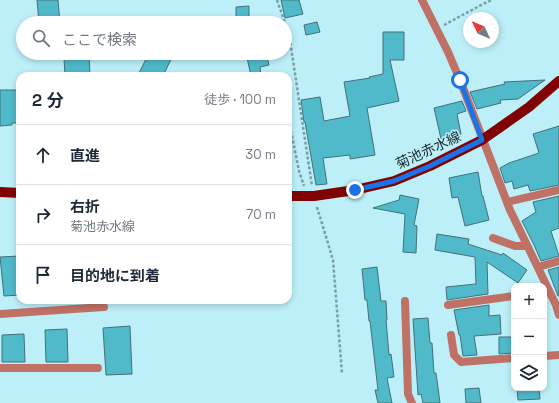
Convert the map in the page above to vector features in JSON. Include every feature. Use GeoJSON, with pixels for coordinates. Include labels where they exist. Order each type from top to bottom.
{"type":"FeatureCollection","features":[{"type":"Feature","properties":{"kind":"main road","name":"菊池赤水線"},"geometry":{"type":"LineString","coordinates":[[292,196],[310,196],[355,190],[394,181],[430,166],[482,140],[529,107],[559,81]]}},
{"type":"Feature","properties":{"kind":"main road"},"geometry":{"type":"LineString","coordinates":[[0,192],[16,193]]}},
{"type":"Feature","properties":{"kind":"street"},"geometry":{"type":"LineString","coordinates":[[422,0],[448,52],[507,202],[538,267],[543,283]]}},
{"type":"Feature","properties":{"kind":"street"},"geometry":{"type":"LineString","coordinates":[[507,202],[559,190]]}},
{"type":"Feature","properties":{"kind":"street"},"geometry":{"type":"LineString","coordinates":[[493,238],[515,246],[527,246]]}},
{"type":"Feature","properties":{"kind":"street"},"geometry":{"type":"LineString","coordinates":[[538,267],[559,262]]}},
{"type":"Feature","properties":{"kind":"street"},"geometry":{"type":"LineString","coordinates":[[547,292],[556,305],[559,315]]}},
{"type":"Feature","properties":{"kind":"street"},"geometry":{"type":"LineString","coordinates":[[448,305],[511,296]]}},
{"type":"Feature","properties":{"kind":"street"},"geometry":{"type":"LineString","coordinates":[[405,301],[408,394],[412,403]]}},
{"type":"Feature","properties":{"kind":"street"},"geometry":{"type":"LineString","coordinates":[[0,314],[104,307]]}},
{"type":"Feature","properties":{"kind":"street"},"geometry":{"type":"LineString","coordinates":[[452,335],[454,355],[461,362],[511,358]]}},
{"type":"Feature","properties":{"kind":"street"},"geometry":{"type":"LineString","coordinates":[[547,356],[559,355]]}},
{"type":"Feature","properties":{"kind":"street"},"geometry":{"type":"LineString","coordinates":[[0,368],[98,368]]}},
{"type":"Feature","properties":{"kind":"path"},"geometry":{"type":"LineString","coordinates":[[277,0],[283,16]]}},
{"type":"Feature","properties":{"kind":"path"},"geometry":{"type":"LineString","coordinates":[[437,29],[492,0]]}},
{"type":"Feature","properties":{"kind":"path"},"geometry":{"type":"LineString","coordinates":[[292,57],[310,196]]}},
{"type":"Feature","properties":{"kind":"path"},"geometry":{"type":"LineString","coordinates":[[292,136],[299,171],[310,196],[333,260],[342,373]]}},
{"type":"Feature","properties":{"kind":"building"},"geometry":{"type":"Polygon","coordinates":[[[37,0],[58,0],[59,16],[38,16],[37,0]]]}},
{"type":"Feature","properties":{"kind":"building"},"geometry":{"type":"Polygon","coordinates":[[[281,0],[299,0],[303,14],[292,16],[285,16],[281,0]]]}},
{"type":"Feature","properties":{"kind":"building"},"geometry":{"type":"Polygon","coordinates":[[[249,6],[249,16],[236,16],[236,7],[249,6]]]}},
{"type":"Feature","properties":{"kind":"building"},"geometry":{"type":"Polygon","coordinates":[[[317,22],[320,32],[306,35],[304,25],[317,22]]]}},
{"type":"Feature","properties":{"kind":"building"},"geometry":{"type":"Polygon","coordinates":[[[383,32],[404,32],[404,60],[390,60],[399,101],[367,108],[375,155],[350,159],[350,155],[323,158],[327,184],[316,185],[301,100],[320,97],[324,121],[350,116],[344,82],[370,78],[369,77],[383,74],[383,32]]]}},
{"type":"Feature","properties":{"kind":"building"},"geometry":{"type":"Polygon","coordinates":[[[64,60],[89,60],[90,72],[65,72],[64,60]]]}},
{"type":"Feature","properties":{"kind":"building"},"geometry":{"type":"Polygon","coordinates":[[[146,60],[171,60],[165,72],[140,72],[146,60]]]}},
{"type":"Feature","properties":{"kind":"building"},"geometry":{"type":"Polygon","coordinates":[[[248,60],[268,60],[269,65],[260,67],[261,72],[250,72],[248,60]]]}},
{"type":"Feature","properties":{"kind":"building"},"geometry":{"type":"Polygon","coordinates":[[[545,80],[518,99],[500,100],[501,103],[477,109],[470,92],[505,84],[504,82],[545,80]]]}},
{"type":"Feature","properties":{"kind":"building"},"geometry":{"type":"Polygon","coordinates":[[[0,90],[16,90],[16,123],[12,123],[12,125],[0,126],[0,90]]]}},
{"type":"Feature","properties":{"kind":"building"},"geometry":{"type":"Polygon","coordinates":[[[462,101],[466,111],[457,114],[461,134],[441,139],[434,108],[462,101]]]}},
{"type":"Feature","properties":{"kind":"building"},"geometry":{"type":"Polygon","coordinates":[[[559,126],[559,185],[530,191],[528,185],[514,189],[512,181],[505,183],[500,168],[509,163],[539,153],[533,134],[559,126]]]}},
{"type":"Feature","properties":{"kind":"building"},"geometry":{"type":"Polygon","coordinates":[[[478,172],[482,196],[489,220],[465,226],[458,197],[452,198],[449,178],[478,172]]]}},
{"type":"Feature","properties":{"kind":"building"},"geometry":{"type":"Polygon","coordinates":[[[400,195],[419,199],[414,225],[417,226],[416,253],[403,252],[405,214],[373,208],[399,200],[400,195]]]}},
{"type":"Feature","properties":{"kind":"building"},"geometry":{"type":"Polygon","coordinates":[[[559,196],[559,228],[551,231],[559,256],[541,261],[522,221],[536,212],[533,202],[559,196]]]}},
{"type":"Feature","properties":{"kind":"building"},"geometry":{"type":"Polygon","coordinates":[[[437,234],[469,239],[468,244],[502,255],[503,253],[527,270],[518,283],[487,262],[488,294],[447,300],[446,287],[476,284],[475,257],[435,250],[437,234]]]}},
{"type":"Feature","properties":{"kind":"building"},"geometry":{"type":"Polygon","coordinates":[[[16,256],[16,295],[4,296],[0,257],[16,256]]]}},
{"type":"Feature","properties":{"kind":"building"},"geometry":{"type":"Polygon","coordinates":[[[377,267],[381,301],[386,301],[389,355],[391,354],[394,377],[387,378],[392,403],[378,403],[375,390],[378,390],[370,321],[367,300],[365,300],[362,269],[377,267]]]}},
{"type":"Feature","properties":{"kind":"building"},"geometry":{"type":"Polygon","coordinates":[[[559,267],[559,296],[558,296],[548,270],[559,267]]]}},
{"type":"Feature","properties":{"kind":"building"},"geometry":{"type":"Polygon","coordinates":[[[489,305],[489,316],[500,315],[501,334],[474,336],[477,355],[463,356],[454,310],[489,305]]]}},
{"type":"Feature","properties":{"kind":"building"},"geometry":{"type":"Polygon","coordinates":[[[428,318],[430,343],[432,343],[434,373],[436,373],[440,403],[423,403],[421,394],[418,395],[413,319],[428,318]]]}},
{"type":"Feature","properties":{"kind":"building"},"geometry":{"type":"Polygon","coordinates":[[[130,326],[132,374],[106,375],[103,328],[130,326]]]}},
{"type":"Feature","properties":{"kind":"building"},"geometry":{"type":"Polygon","coordinates":[[[67,329],[68,362],[46,362],[45,330],[67,329]]]}},
{"type":"Feature","properties":{"kind":"building"},"geometry":{"type":"Polygon","coordinates":[[[24,334],[25,362],[2,362],[2,335],[24,334]]]}},
{"type":"Feature","properties":{"kind":"building"},"geometry":{"type":"Polygon","coordinates":[[[499,337],[511,337],[511,353],[499,354],[499,337]]]}},
{"type":"Feature","properties":{"kind":"building"},"geometry":{"type":"Polygon","coordinates":[[[479,388],[481,403],[466,403],[465,389],[479,388]]]}},
{"type":"Feature","properties":{"kind":"building"},"geometry":{"type":"Polygon","coordinates":[[[517,391],[539,391],[540,399],[518,400],[517,391]]]}},
{"type":"Feature","properties":{"kind":"route"},"geometry":{"type":"LineString","coordinates":[[355,190],[394,181],[430,166],[482,140],[460,80]]}}]}
